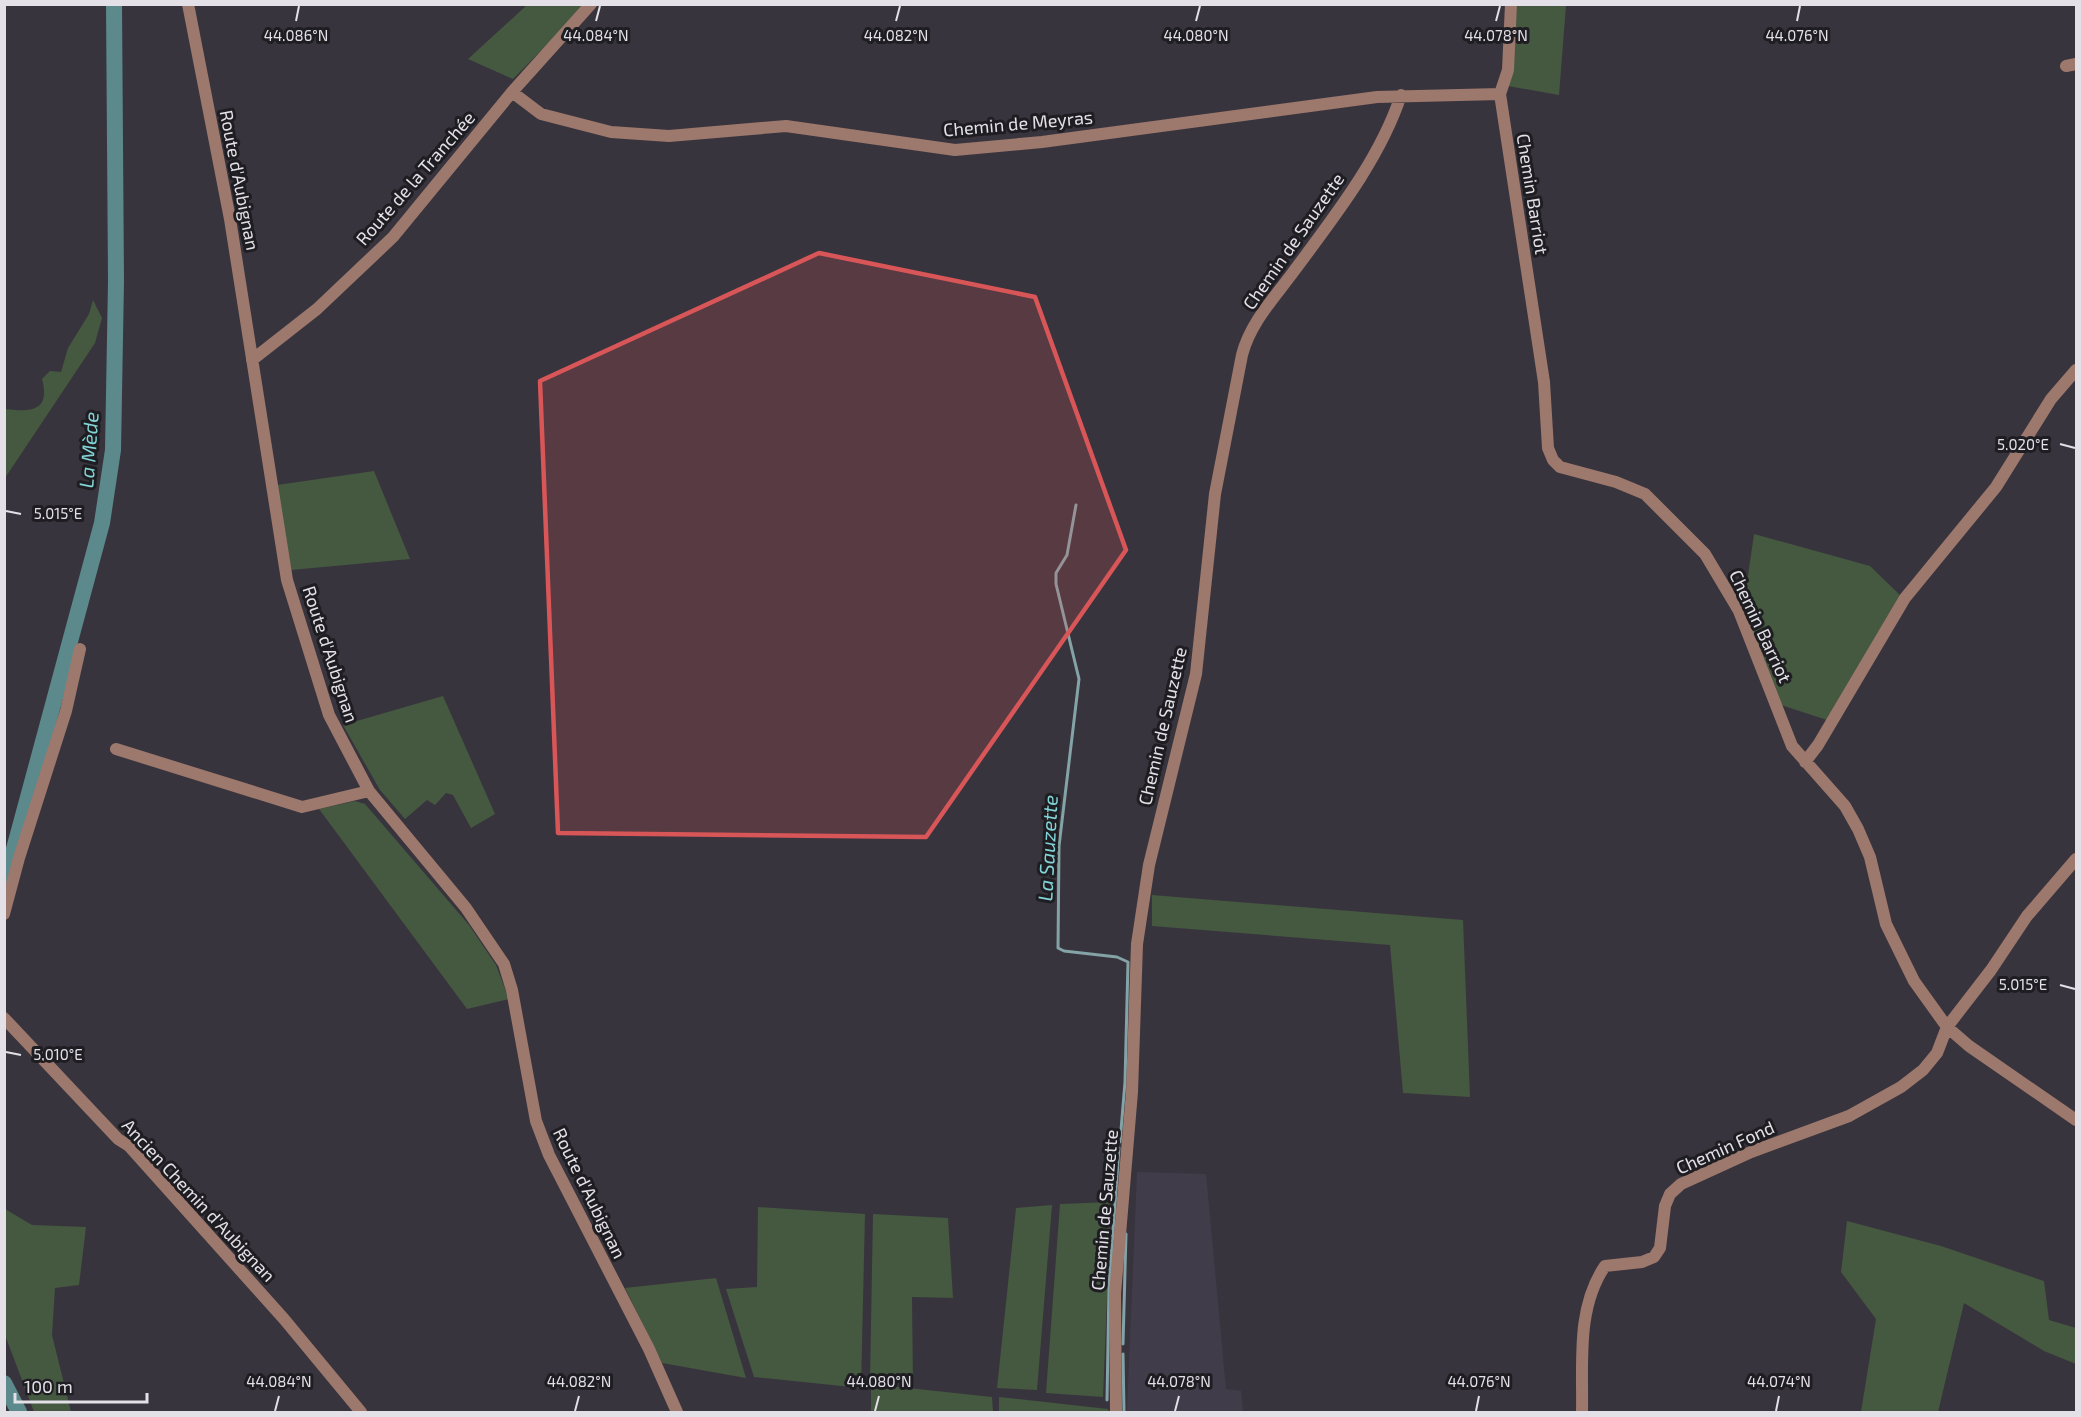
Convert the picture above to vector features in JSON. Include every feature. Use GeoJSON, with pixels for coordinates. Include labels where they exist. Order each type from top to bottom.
{"type":"FeatureCollection","features":[{"type":"Feature","properties":{"kind":"street","name":"Route d'Aubignan"},"geometry":{"type":"LineString","coordinates":[[188,4],[230,219],[287,580],[329,716],[369,791],[466,908],[504,964],[512,990],[536,1121],[549,1155],[645,1342],[677,1413]]}},
{"type":"Feature","properties":{"kind":"street","name":"Route de la Tranchée"},"geometry":{"type":"LineString","coordinates":[[252,360],[318,309],[393,237],[512,92],[591,4]]}},
{"type":"Feature","properties":{"kind":"street"},"geometry":{"type":"LineString","coordinates":[[1500,94],[1508,70],[1511,4]]}},
{"type":"Feature","properties":{"kind":"street","name":"Chemin de Meyras"},"geometry":{"type":"LineString","coordinates":[[512,92],[541,114],[611,132],[669,136],[786,126],[955,150],[1051,141],[1401,95],[1500,94]]}},
{"type":"Feature","properties":{"kind":"street","name":"Chemin Barriot"},"geometry":{"type":"LineString","coordinates":[[1500,94],[1544,382],[1550,454],[1560,467],[1616,482],[1645,494],[1705,554],[1739,611],[1792,746],[1845,806],[1858,829],[1870,857],[1886,924],[1914,981],[1947,1027],[1969,1046],[2076,1120]]}},
{"type":"Feature","properties":{"kind":"street","name":"Chemin de Sauzette"},"geometry":{"type":"LineString","coordinates":[[1116,1413],[1115,1294],[1132,1092],[1137,944],[1149,865],[1196,674],[1215,494],[1245,341],[1263,311],[1361,176],[1395,114],[1401,95]]}},
{"type":"Feature","properties":{"kind":"street"},"geometry":{"type":"LineString","coordinates":[[1804,762],[1818,745],[1905,598],[1996,487],[2051,399],[2076,370]]}},
{"type":"Feature","properties":{"kind":"street"},"geometry":{"type":"LineString","coordinates":[[4,914],[22,847],[66,711],[80,649]]}},
{"type":"Feature","properties":{"kind":"street"},"geometry":{"type":"LineString","coordinates":[[117,749],[302,807],[369,791]]}},
{"type":"Feature","properties":{"kind":"street"},"geometry":{"type":"LineString","coordinates":[[1947,1027],[1991,970],[2027,916],[2076,860]]}},
{"type":"Feature","properties":{"kind":"street","name":"Ancien Chemin d'Aubignan"},"geometry":{"type":"LineString","coordinates":[[4,1018],[118,1138],[129,1146],[284,1319],[362,1413]]}},
{"type":"Feature","properties":{"kind":"street","name":"Chemin Fond"},"geometry":{"type":"LineString","coordinates":[[1582,1413],[1584,1317],[1589,1296],[1605,1266],[1641,1262],[1654,1257],[1660,1248],[1665,1206],[1670,1194],[1681,1184],[1751,1152],[1849,1116],[1901,1087],[1923,1071],[1937,1053],[1947,1027]]}},
{"type":"Feature","properties":{"kind":"highlighted area"},"geometry":{"type":"Polygon","coordinates":[[[819,253],[1035,297],[1126,550],[926,837],[558,833],[540,381],[819,253]]]}},
{"type":"Feature","properties":{"kind":"shaded area"},"geometry":{"type":"Polygon","coordinates":[[[1137,1172],[1206,1174],[1226,1389],[1241,1391],[1243,1412],[1127,1412],[1137,1172]]]}},
{"type":"Feature","properties":{"kind":"green space"},"geometry":{"type":"Polygon","coordinates":[[[527,5],[586,5],[513,79],[468,59],[527,5]]]}},
{"type":"Feature","properties":{"kind":"green space"},"geometry":{"type":"Polygon","coordinates":[[[1515,5],[1566,5],[1559,95],[1508,86],[1515,5]]]}},
{"type":"Feature","properties":{"kind":"green space"},"geometry":{"type":"Polygon","coordinates":[[[93,300],[102,318],[95,343],[5,478],[5,409],[30,410],[41,404],[44,398],[42,379],[50,371],[61,372],[68,348],[89,314],[93,300]]]}},
{"type":"Feature","properties":{"kind":"green space"},"geometry":{"type":"Polygon","coordinates":[[[374,471],[410,559],[291,570],[277,485],[374,471]]]}},
{"type":"Feature","properties":{"kind":"green space"},"geometry":{"type":"Polygon","coordinates":[[[1754,534],[1870,566],[1902,597],[1827,720],[1781,705],[1743,610],[1754,534]]]}},
{"type":"Feature","properties":{"kind":"green space"},"geometry":{"type":"Polygon","coordinates":[[[443,696],[495,814],[471,828],[453,795],[446,793],[435,805],[427,800],[405,819],[380,790],[343,725],[443,696]]]}},
{"type":"Feature","properties":{"kind":"green space"},"geometry":{"type":"Polygon","coordinates":[[[355,801],[365,804],[469,925],[496,965],[509,999],[467,1009],[319,809],[355,801]]]}},
{"type":"Feature","properties":{"kind":"green space"},"geometry":{"type":"Polygon","coordinates":[[[1152,895],[1463,920],[1470,1097],[1403,1093],[1390,945],[1152,926],[1152,895]]]}},
{"type":"Feature","properties":{"kind":"green space"},"geometry":{"type":"Polygon","coordinates":[[[1111,1202],[1103,1397],[1046,1393],[1060,1204],[1111,1202]]]}},
{"type":"Feature","properties":{"kind":"green space"},"geometry":{"type":"Polygon","coordinates":[[[1052,1205],[1037,1390],[997,1388],[1016,1208],[1052,1205]]]}},
{"type":"Feature","properties":{"kind":"green space"},"geometry":{"type":"Polygon","coordinates":[[[758,1207],[865,1214],[861,1388],[754,1377],[726,1289],[757,1287],[758,1207]]]}},
{"type":"Feature","properties":{"kind":"green space"},"geometry":{"type":"Polygon","coordinates":[[[5,1209],[32,1225],[86,1227],[79,1285],[55,1288],[52,1335],[71,1412],[34,1412],[5,1335],[5,1209]]]}},
{"type":"Feature","properties":{"kind":"green space"},"geometry":{"type":"Polygon","coordinates":[[[873,1214],[948,1218],[953,1298],[912,1297],[913,1383],[870,1380],[873,1214]]]}},
{"type":"Feature","properties":{"kind":"green space"},"geometry":{"type":"Polygon","coordinates":[[[1847,1221],[1941,1246],[2044,1281],[2049,1320],[2076,1328],[2076,1364],[2044,1351],[1964,1303],[1938,1412],[1861,1412],[1876,1319],[1841,1272],[1847,1221]]]}},
{"type":"Feature","properties":{"kind":"green space"},"geometry":{"type":"Polygon","coordinates":[[[716,1278],[746,1378],[662,1363],[625,1288],[716,1278]]]}},
{"type":"Feature","properties":{"kind":"green space"},"geometry":{"type":"Polygon","coordinates":[[[871,1384],[992,1397],[993,1412],[871,1412],[871,1384]]]}},
{"type":"Feature","properties":{"kind":"green space"},"geometry":{"type":"Polygon","coordinates":[[[999,1397],[1108,1409],[1109,1412],[999,1412],[999,1397]]]}},
{"type":"Feature","properties":{"kind":"waterway","name":"La Mède"},"geometry":{"type":"LineString","coordinates":[[4,886],[102,523],[113,450],[116,281],[114,4]]}},
{"type":"Feature","properties":{"kind":"waterway","name":"La Sauzette"},"geometry":{"type":"LineString","coordinates":[[1076,505],[1067,555],[1056,573],[1056,584],[1079,679],[1059,846],[1058,948],[1064,951],[1117,957],[1128,962],[1125,1082],[1120,1142]]}},
{"type":"Feature","properties":{"kind":"waterway"},"geometry":{"type":"LineString","coordinates":[[1107,1400],[1109,1287],[1119,1148]]}},
{"type":"Feature","properties":{"kind":"waterway","name":"La Sauzette"},"geometry":{"type":"LineString","coordinates":[[1123,1344],[1126,1234]]}},
{"type":"Feature","properties":{"kind":"waterway","name":"La Sauzette"},"geometry":{"type":"LineString","coordinates":[[1123,1354],[1124,1412]]}},
{"type":"Feature","properties":{"kind":"waterway","name":"La Mède"},"geometry":{"type":"LineString","coordinates":[[4,1383],[19,1412]]}}]}
